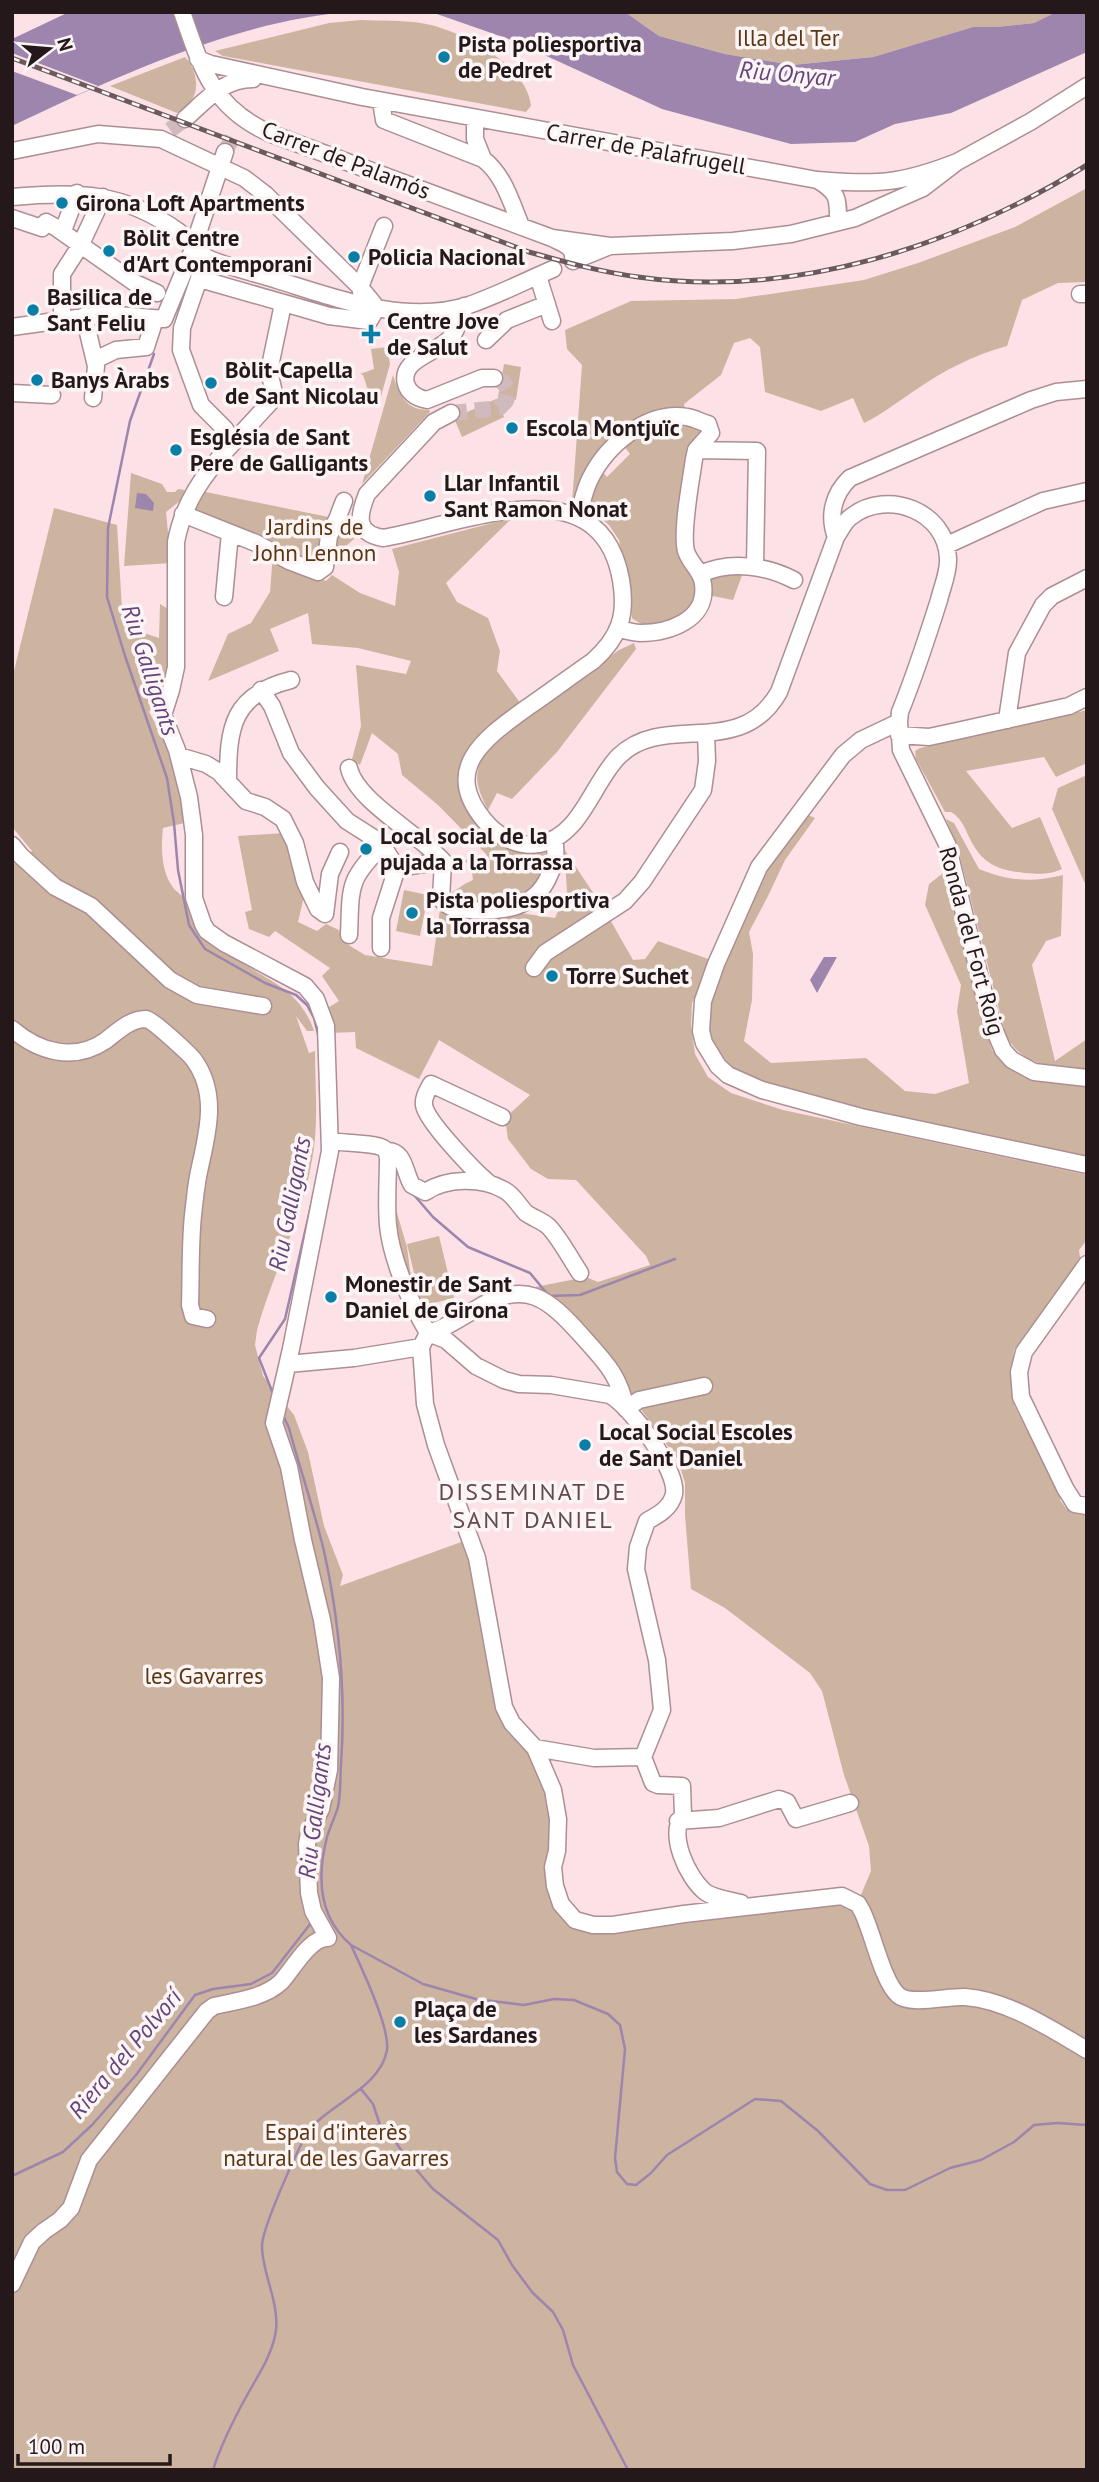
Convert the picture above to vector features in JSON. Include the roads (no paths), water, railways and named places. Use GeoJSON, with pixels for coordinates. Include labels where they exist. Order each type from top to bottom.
{"type":"FeatureCollection","features":[{"type":"Feature","properties":{"kind":"street"},"geometry":{"type":"LineString","coordinates":[[182,12],[197,57],[201,88],[197,102],[185,119],[216,91],[234,80],[291,82]]}},
{"type":"Feature","properties":{"kind":"street"},"geometry":{"type":"LineString","coordinates":[[197,57],[211,64],[291,82]]}},
{"type":"Feature","properties":{"kind":"street","name":"Carrer de Palamós"},"geometry":{"type":"LineString","coordinates":[[197,57],[216,91],[242,120],[269,133],[552,238]]}},
{"type":"Feature","properties":{"kind":"street","name":"Carrer de Palafrugell"},"geometry":{"type":"LineString","coordinates":[[291,82],[475,119],[817,180],[858,184],[889,183],[922,176],[957,162]]}},
{"type":"Feature","properties":{"kind":"street"},"geometry":{"type":"LineString","coordinates":[[552,238],[610,246],[763,238],[838,222],[869,213],[923,187],[957,162],[1087,86]]}},
{"type":"Feature","properties":{"kind":"street"},"geometry":{"type":"LineString","coordinates":[[381,101],[384,120],[462,150],[492,166],[521,226]]}},
{"type":"Feature","properties":{"kind":"street"},"geometry":{"type":"LineString","coordinates":[[475,119],[475,139],[483,159]]}},
{"type":"Feature","properties":{"kind":"street"},"geometry":{"type":"LineString","coordinates":[[234,135],[242,120]]}},
{"type":"Feature","properties":{"kind":"street"},"geometry":{"type":"LineString","coordinates":[[12,150],[98,134],[166,135],[219,168],[244,178],[265,194],[377,308]]}},
{"type":"Feature","properties":{"kind":"street"},"geometry":{"type":"LineString","coordinates":[[462,150],[475,139]]}},
{"type":"Feature","properties":{"kind":"street"},"geometry":{"type":"LineString","coordinates":[[12,327],[84,316],[164,318],[194,245],[225,152]]}},
{"type":"Feature","properties":{"kind":"street"},"geometry":{"type":"LineString","coordinates":[[817,180],[831,188],[838,200],[838,222]]}},
{"type":"Feature","properties":{"kind":"street"},"geometry":{"type":"LineString","coordinates":[[12,197],[77,193],[130,203],[158,217],[206,258],[357,305],[377,308],[414,311],[451,309],[545,272],[547,304],[552,321]]}},
{"type":"Feature","properties":{"kind":"street"},"geometry":{"type":"LineString","coordinates":[[62,319],[62,274],[71,238],[77,193]]}},
{"type":"Feature","properties":{"kind":"street"},"geometry":{"type":"LineString","coordinates":[[71,238],[103,197]]}},
{"type":"Feature","properties":{"kind":"street"},"geometry":{"type":"LineString","coordinates":[[14,219],[42,228],[46,222],[135,283],[157,293]]}},
{"type":"Feature","properties":{"kind":"street"},"geometry":{"type":"LineString","coordinates":[[357,305],[362,297],[360,288],[384,226]]}},
{"type":"Feature","properties":{"kind":"street"},"geometry":{"type":"LineString","coordinates":[[552,238],[570,247],[573,261],[610,246]]}},
{"type":"Feature","properties":{"kind":"street"},"geometry":{"type":"LineString","coordinates":[[206,258],[182,328],[181,350],[201,405],[225,429],[229,436],[229,447]]}},
{"type":"Feature","properties":{"kind":"street"},"geometry":{"type":"LineString","coordinates":[[200,279],[329,316],[369,321],[377,308]]}},
{"type":"Feature","properties":{"kind":"street"},"geometry":{"type":"LineString","coordinates":[[12,2284],[32,2242],[71,2208],[89,2160],[207,2011],[214,2006],[257,1995],[279,1983],[316,1940],[328,1938],[317,1918],[309,1893],[307,1844],[323,1801],[329,1770],[331,1678],[322,1620],[292,1479],[274,1423],[278,1414],[330,1141],[327,1041],[320,1007],[305,986],[223,943],[203,924],[194,898],[193,825],[188,788],[163,715],[172,690],[176,667],[176,542],[183,514],[193,493],[229,447],[275,397],[270,371],[283,304]]}},
{"type":"Feature","properties":{"kind":"street"},"geometry":{"type":"LineString","coordinates":[[486,340],[507,320],[547,304]]}},
{"type":"Feature","properties":{"kind":"street"},"geometry":{"type":"LineString","coordinates":[[464,306],[451,338],[410,365],[406,373],[408,388],[413,395],[427,400],[482,378],[494,378]]}},
{"type":"Feature","properties":{"kind":"street"},"geometry":{"type":"LineString","coordinates":[[84,316],[95,359],[93,398]]}},
{"type":"Feature","properties":{"kind":"street"},"geometry":{"type":"LineString","coordinates":[[95,359],[117,350],[146,347],[154,322],[158,319]]}},
{"type":"Feature","properties":{"kind":"street"},"geometry":{"type":"LineString","coordinates":[[836,537],[832,528],[836,495],[841,486],[854,476],[1031,400],[1056,392],[1087,389]]}},
{"type":"Feature","properties":{"kind":"street"},"geometry":{"type":"LineString","coordinates":[[12,393],[52,395]]}},
{"type":"Feature","properties":{"kind":"street"},"geometry":{"type":"LineString","coordinates":[[451,413],[435,422],[367,494],[361,508],[360,520],[366,532],[373,537],[383,538],[514,510],[561,510],[578,516],[597,529],[609,542],[619,570],[623,605],[612,642],[593,662],[488,735],[473,754],[468,768],[468,783],[473,803],[492,829],[513,842],[527,845],[554,839],[568,830],[623,752],[649,739],[744,726],[760,717],[779,692],[836,537],[851,516],[875,505],[888,504],[922,513],[937,526],[947,545],[948,565],[899,729]]}},
{"type":"Feature","properties":{"kind":"street"},"geometry":{"type":"LineString","coordinates":[[578,516],[588,482],[596,468],[606,454],[629,434],[648,423],[669,417],[686,416],[708,424],[711,433],[696,450],[685,533],[686,551],[701,574],[703,596],[700,607],[686,623],[674,627],[639,633],[618,629]]}},
{"type":"Feature","properties":{"kind":"street"},"geometry":{"type":"LineString","coordinates":[[696,450],[757,451],[755,567]]}},
{"type":"Feature","properties":{"kind":"street"},"geometry":{"type":"LineString","coordinates":[[947,545],[1043,501],[1087,491]]}},
{"type":"Feature","properties":{"kind":"street"},"geometry":{"type":"LineString","coordinates":[[183,514],[318,572],[326,567],[329,536],[340,511]]}},
{"type":"Feature","properties":{"kind":"street"},"geometry":{"type":"LineString","coordinates":[[224,597],[230,533]]}},
{"type":"Feature","properties":{"kind":"street"},"geometry":{"type":"LineString","coordinates":[[701,574],[722,568],[755,567],[773,570],[794,580]]}},
{"type":"Feature","properties":{"kind":"street"},"geometry":{"type":"LineString","coordinates":[[1007,720],[1017,653],[1043,605],[1052,596],[1087,578]]}},
{"type":"Feature","properties":{"kind":"street"},"geometry":{"type":"LineString","coordinates":[[228,782],[228,757],[234,722],[240,711],[261,690],[291,680]]}},
{"type":"Feature","properties":{"kind":"street"},"geometry":{"type":"LineString","coordinates":[[261,690],[272,706],[291,753],[317,788],[347,821],[383,845],[397,868],[381,918],[381,948]]}},
{"type":"Feature","properties":{"kind":"street"},"geometry":{"type":"LineString","coordinates":[[1087,696],[1069,706],[929,737],[899,729],[878,731],[849,748],[759,867],[716,964],[704,1001],[701,1023],[704,1043],[718,1066],[728,1074],[762,1090],[861,1117],[1087,1165]]}},
{"type":"Feature","properties":{"kind":"street","name":"Ronda del Fort Roig"},"geometry":{"type":"LineString","coordinates":[[899,729],[901,750],[947,844],[986,1001],[1003,1050],[1012,1060],[1034,1072],[1087,1078]]}},
{"type":"Feature","properties":{"kind":"street"},"geometry":{"type":"LineString","coordinates":[[534,968],[545,953],[625,901],[638,888],[703,790],[707,761],[706,733]]}},
{"type":"Feature","properties":{"kind":"street"},"geometry":{"type":"LineString","coordinates":[[178,756],[206,764],[219,772],[246,801],[265,807],[283,820],[295,843],[309,892],[318,909],[325,914],[330,874],[340,852]]}},
{"type":"Feature","properties":{"kind":"street"},"geometry":{"type":"LineString","coordinates":[[349,768],[351,778],[368,796],[443,861]]}},
{"type":"Feature","properties":{"kind":"street"},"geometry":{"type":"LineString","coordinates":[[443,861],[441,899],[450,908],[480,911],[507,909],[531,901],[541,890],[556,857],[554,839]]}},
{"type":"Feature","properties":{"kind":"street"},"geometry":{"type":"LineString","coordinates":[[12,845],[55,887],[91,906],[170,979],[197,995],[263,1006]]}},
{"type":"Feature","properties":{"kind":"street"},"geometry":{"type":"LineString","coordinates":[[349,935],[352,886],[363,865],[383,845]]}},
{"type":"Feature","properties":{"kind":"street"},"geometry":{"type":"LineString","coordinates":[[397,868],[443,861]]}},
{"type":"Feature","properties":{"kind":"street"},"geometry":{"type":"LineString","coordinates":[[12,1029],[38,1047],[53,1051],[71,1051],[97,1045],[124,1026],[145,1018],[155,1022],[163,1033],[194,1059],[207,1086],[210,1107],[193,1219],[190,1305],[193,1317],[207,1319]]}},
{"type":"Feature","properties":{"kind":"street"},"geometry":{"type":"LineString","coordinates":[[490,1184],[438,1129],[427,1112],[424,1103],[426,1094],[430,1084],[502,1117]]}},
{"type":"Feature","properties":{"kind":"street"},"geometry":{"type":"LineString","coordinates":[[330,1141],[374,1146],[386,1151],[394,1150],[399,1154],[412,1185],[425,1192],[443,1184],[463,1181],[490,1184],[503,1189],[515,1198],[526,1212],[548,1226],[580,1273]]}},
{"type":"Feature","properties":{"kind":"street"},"geometry":{"type":"LineString","coordinates":[[386,1151],[390,1239],[419,1318],[424,1340],[423,1391],[427,1415],[477,1558],[504,1707],[512,1723],[535,1748],[546,1769],[557,1807],[558,1851],[553,1867],[555,1886],[561,1905],[567,1913],[583,1923],[613,1925],[834,1896],[850,1899],[858,1904],[866,1918],[887,1977],[900,1997],[908,2000],[963,1997],[990,2002],[1035,2020],[1087,2050]]}},
{"type":"Feature","properties":{"kind":"street"},"geometry":{"type":"LineString","coordinates":[[1081,1505],[1065,1488],[1021,1397],[1019,1372],[1024,1352],[1087,1264]]}},
{"type":"Feature","properties":{"kind":"street"},"geometry":{"type":"LineString","coordinates":[[424,1340],[492,1301],[528,1293],[536,1295],[548,1302],[573,1325],[608,1366],[621,1387],[626,1409]]}},
{"type":"Feature","properties":{"kind":"street"},"geometry":{"type":"LineString","coordinates":[[285,1374],[424,1340],[446,1340],[476,1366],[504,1380],[610,1395],[626,1409],[673,1475],[674,1485],[674,1495],[666,1509],[647,1521],[644,1526],[636,1558],[638,1587],[657,1660],[662,1710],[643,1757],[653,1783],[682,1786],[683,1815],[678,1821],[682,1858],[691,1876],[705,1892],[740,1903],[766,1900],[781,1904]]}},
{"type":"Feature","properties":{"kind":"street"},"geometry":{"type":"LineString","coordinates":[[626,1409],[639,1400],[704,1386]]}},
{"type":"Feature","properties":{"kind":"street"},"geometry":{"type":"LineString","coordinates":[[535,1748],[594,1758],[643,1757]]}},
{"type":"Feature","properties":{"kind":"street"},"geometry":{"type":"LineString","coordinates":[[678,1821],[719,1818],[779,1799],[788,1802],[796,1819],[849,1804]]}},
{"type":"Feature","properties":{"kind":"water"},"geometry":{"type":"Polygon","coordinates":[[[69,12],[351,12],[265,26],[221,39],[134,71],[12,126],[12,39],[69,12]]]}},
{"type":"Feature","properties":{"kind":"water","name":"Riu Onyar"},"geometry":{"type":"Polygon","coordinates":[[[423,12],[625,12],[659,36],[725,54],[792,65],[873,57],[973,27],[1034,23],[1056,12],[1087,12],[1087,52],[951,113],[895,124],[855,142],[791,144],[662,109],[514,41],[434,13],[423,12]]]}},
{"type":"Feature","properties":{"kind":"water"},"geometry":{"type":"Polygon","coordinates":[[[137,493],[146,494],[154,503],[153,511],[135,508],[137,493]]]}},
{"type":"Feature","properties":{"kind":"water"},"geometry":{"type":"Polygon","coordinates":[[[824,957],[837,957],[817,993],[810,980],[824,957]]]}},
{"type":"Feature","properties":{"kind":"waterway","name":"Riu Galligants"},"geometry":{"type":"LineString","coordinates":[[154,354],[130,421],[108,528],[107,597],[167,778],[178,870],[189,925],[205,949],[265,983],[296,995],[307,1005],[314,1018],[319,1038]]}},
{"type":"Feature","properties":{"kind":"waterway","name":"Riu Galligants"},"geometry":{"type":"LineString","coordinates":[[320,1086],[321,1118]]}},
{"type":"Feature","properties":{"kind":"waterway","name":"Riu Galligants"},"geometry":{"type":"LineString","coordinates":[[273,1394],[259,1358],[285,1319],[316,1184]]}},
{"type":"Feature","properties":{"kind":"waterway"},"geometry":{"type":"LineString","coordinates":[[414,1195],[433,1217],[468,1247],[530,1273],[549,1296],[580,1295],[675,1259]]}},
{"type":"Feature","properties":{"kind":"waterway"},"geometry":{"type":"LineString","coordinates":[[283,1415],[316,1520],[334,1604],[343,1711],[340,1791],[338,1807],[327,1837],[321,1881],[326,1909],[332,1922],[351,1945],[423,1984],[476,1999],[524,2005],[554,1999],[574,2000],[608,2014],[620,2025],[625,2049],[615,2158],[617,2172],[627,2184],[636,2185],[667,2155],[755,2099],[781,2101],[818,2131],[870,2184],[887,2190],[905,2190],[950,2168],[981,2160],[1014,2142],[1034,2125],[1087,2125]]}},
{"type":"Feature","properties":{"kind":"waterway","name":"Riera del Polvorí"},"geometry":{"type":"LineString","coordinates":[[12,2176],[63,2152],[92,2125],[136,2075],[195,1995],[213,1989],[251,1984],[272,1973],[311,1923]]}},
{"type":"Feature","properties":{"kind":"waterway"},"geometry":{"type":"LineString","coordinates":[[213,2470],[241,2406],[272,2348],[276,2330],[275,2308],[262,2246],[267,2224],[280,2192],[305,2137],[313,2126],[373,2077],[387,2050],[380,2012],[351,1945]]}},
{"type":"Feature","properties":{"kind":"waterway"},"geometry":{"type":"LineString","coordinates":[[361,2089],[373,2104],[380,2125]]}},
{"type":"Feature","properties":{"kind":"waterway"},"geometry":{"type":"LineString","coordinates":[[393,2138],[433,2189],[498,2240],[532,2292],[553,2312],[563,2330],[573,2365],[628,2470]]}},
{"type":"Feature","properties":{"kind":"tunnel"},"geometry":{"type":"LineString","coordinates":[[170,130],[185,119]]}},
{"type":"Feature","properties":{"kind":"tunnel"},"geometry":{"type":"LineString","coordinates":[[225,152],[234,135]]}},
{"type":"Feature","properties":{"kind":"tunnel"},"geometry":{"type":"LineString","coordinates":[[451,413],[499,408],[506,401],[509,391],[503,382],[494,378]]}},
{"type":"Feature","properties":{"kind":"railway"},"geometry":{"type":"LineString","coordinates":[[12,58],[529,252],[597,270],[638,277],[697,282],[756,280],[814,273],[872,260],[984,220],[1087,165]]}},
{"type":"Feature","properties":{"kind":"place","name":"Pista poliesportiva de Pedret"},"geometry":{"type":"Point","coordinates":[444,57]}},
{"type":"Feature","properties":{"kind":"place","name":"Girona Loft Apartments"},"geometry":{"type":"Point","coordinates":[62,203]}},
{"type":"Feature","properties":{"kind":"place","name":"Bòlit Centre d'Art Contemporani"},"geometry":{"type":"Point","coordinates":[109,251]}},
{"type":"Feature","properties":{"kind":"place","name":"Policia Nacional"},"geometry":{"type":"Point","coordinates":[354,257]}},
{"type":"Feature","properties":{"kind":"place","name":"Basilica de Sant Feliu"},"geometry":{"type":"Point","coordinates":[33,310]}},
{"type":"Feature","properties":{"kind":"place","name":"Centre Jove de Salut"},"geometry":{"type":"Point","coordinates":[371,334]}},
{"type":"Feature","properties":{"kind":"place","name":"Banys Àrabs"},"geometry":{"type":"Point","coordinates":[37,380]}},
{"type":"Feature","properties":{"kind":"place","name":"Bòlit-Capella de Sant Nicolau"},"geometry":{"type":"Point","coordinates":[211,383]}},
{"type":"Feature","properties":{"kind":"place","name":"Escola Montjuïc"},"geometry":{"type":"Point","coordinates":[512,428]}},
{"type":"Feature","properties":{"kind":"place","name":"Església de Sant Pere de Galligants"},"geometry":{"type":"Point","coordinates":[176,450]}},
{"type":"Feature","properties":{"kind":"place","name":"Llar Infantil Sant Ramon Nonat"},"geometry":{"type":"Point","coordinates":[430,496]}},
{"type":"Feature","properties":{"kind":"place","name":"Local social de la pujada a la Torrassa"},"geometry":{"type":"Point","coordinates":[366,849]}},
{"type":"Feature","properties":{"kind":"place","name":"Pista poliesportiva la Torrassa"},"geometry":{"type":"Point","coordinates":[412,913]}},
{"type":"Feature","properties":{"kind":"place","name":"Torre Suchet"},"geometry":{"type":"Point","coordinates":[552,976]}},
{"type":"Feature","properties":{"kind":"place","name":"Monestir de Sant Daniel de Girona"},"geometry":{"type":"Point","coordinates":[331,1297]}},
{"type":"Feature","properties":{"kind":"place","name":"Local Social Escoles de Sant Daniel"},"geometry":{"type":"Point","coordinates":[585,1445]}},
{"type":"Feature","properties":{"kind":"place","name":"Plaça de les Sardanes"},"geometry":{"type":"Point","coordinates":[400,2022]}},
{"type":"Feature","properties":{"kind":"district","name":"DISSEMINAT DE SANT DANIEL"},"geometry":{"type":"Point","coordinates":[533,1506]}},
{"type":"Feature","properties":{"kind":"park label","name":"Illa del Ter"},"geometry":{"type":"Point","coordinates":[788,38]}},
{"type":"Feature","properties":{"kind":"park label","name":"Jardins de John Lennon"},"geometry":{"type":"Point","coordinates":[315,540]}},
{"type":"Feature","properties":{"kind":"park label","name":"les Gavarres"},"geometry":{"type":"Point","coordinates":[204,1676]}},
{"type":"Feature","properties":{"kind":"park label","name":"Espai d'interès natural de les Gavarres"},"geometry":{"type":"Point","coordinates":[336,2145]}}]}
